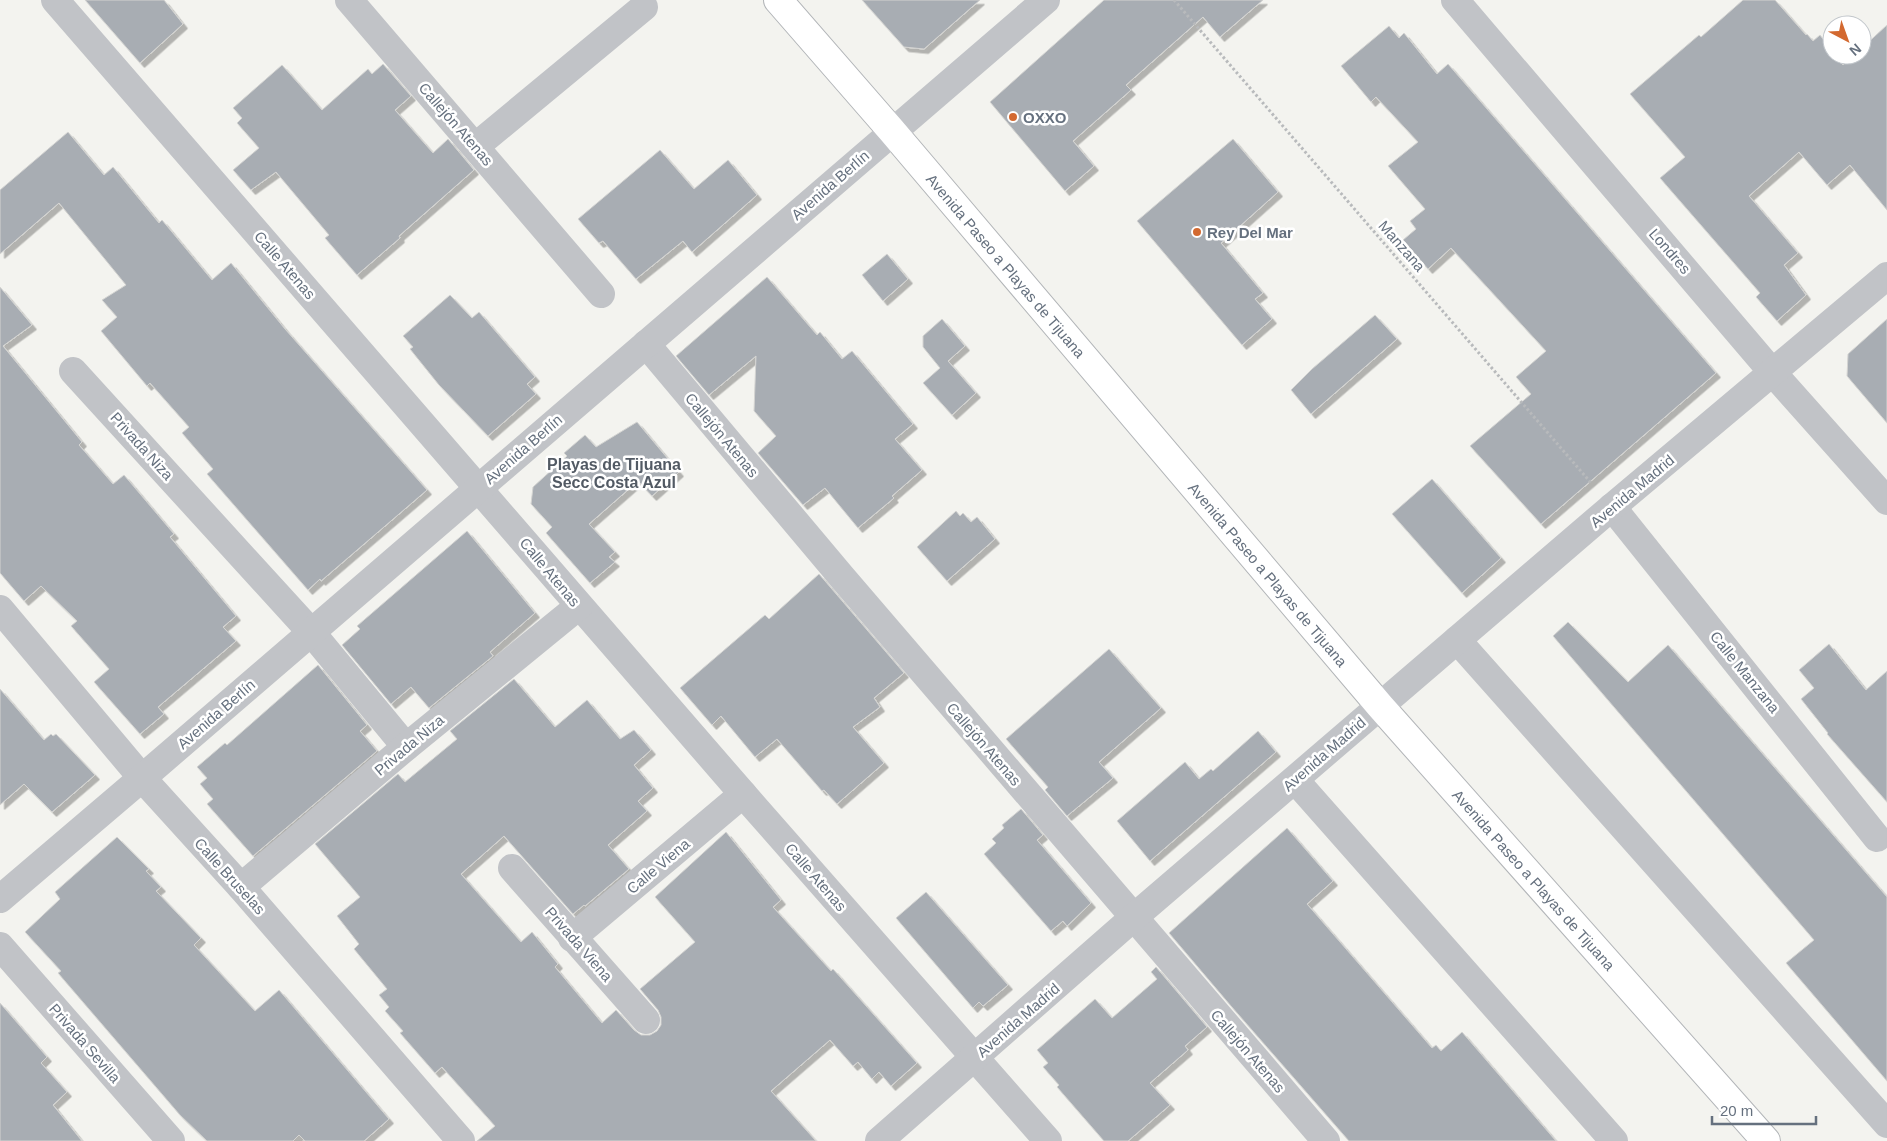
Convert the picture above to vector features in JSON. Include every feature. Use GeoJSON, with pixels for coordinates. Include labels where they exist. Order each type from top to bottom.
{"type":"FeatureCollection","features":[{"type":"Feature","properties":{"kind":"main road","name":"Avenida Paseo a Playas de Tijuana"},"geometry":{"type":"LineString","coordinates":[[778,0],[892,131],[1380,706],[1766,1141]]}},
{"type":"Feature","properties":{"kind":"street","name":"Calle Atenas"},"geometry":{"type":"LineString","coordinates":[[55,0],[579,606],[1048,1141]]}},
{"type":"Feature","properties":{"kind":"street","name":"Callejón Atenas"},"geometry":{"type":"LineString","coordinates":[[349,0],[601,294]]}},
{"type":"Feature","properties":{"kind":"street","name":"Avenida Berlín"},"geometry":{"type":"LineString","coordinates":[[0,899],[1046,0]]}},
{"type":"Feature","properties":{"kind":"street","name":"Londres"},"geometry":{"type":"LineString","coordinates":[[1455,0],[1774,373],[1887,501]]}},
{"type":"Feature","properties":{"kind":"street"},"geometry":{"type":"LineString","coordinates":[[476,146],[644,7]]}},
{"type":"Feature","properties":{"kind":"street","name":"Avenida Madrid"},"geometry":{"type":"LineString","coordinates":[[879,1141],[1133,918],[1380,706],[1612,507],[1774,373],[1887,276]]}},
{"type":"Feature","properties":{"kind":"street","name":"Callejón Atenas"},"geometry":{"type":"LineString","coordinates":[[646,344],[841,576],[1326,1141]]}},
{"type":"Feature","properties":{"kind":"street","name":"Privada Niza"},"geometry":{"type":"LineString","coordinates":[[73,371],[311,632],[406,747]]}},
{"type":"Feature","properties":{"kind":"street","name":"Calle Manzana"},"geometry":{"type":"LineString","coordinates":[[1612,507],[1877,838]]}},
{"type":"Feature","properties":{"kind":"street","name":"Privada Niza"},"geometry":{"type":"LineString","coordinates":[[240,887],[406,747],[579,606]]}},
{"type":"Feature","properties":{"kind":"street","name":"Calle Bruselas"},"geometry":{"type":"LineString","coordinates":[[0,609],[142,778],[240,887],[461,1141]]}},
{"type":"Feature","properties":{"kind":"street"},"geometry":{"type":"LineString","coordinates":[[1457,640],[1887,1124]]}},
{"type":"Feature","properties":{"kind":"street"},"geometry":{"type":"LineString","coordinates":[[1295,780],[1614,1141]]}},
{"type":"Feature","properties":{"kind":"street","name":"Calle Viena"},"geometry":{"type":"LineString","coordinates":[[572,938],[743,794]]}},
{"type":"Feature","properties":{"kind":"street","name":"Privada Viena"},"geometry":{"type":"LineString","coordinates":[[512,868],[646,1020]]}},
{"type":"Feature","properties":{"kind":"street","name":"Privada Sevilla"},"geometry":{"type":"LineString","coordinates":[[0,946],[171,1141]]}},
{"type":"Feature","properties":{"kind":"path","name":"Manzana"},"geometry":{"type":"LineString","coordinates":[[1174,0],[1612,507]]}},
{"type":"Feature","properties":{"kind":"building"},"geometry":{"type":"Polygon","coordinates":[[[85,0],[164,0],[183,24],[140,63],[85,0]]]}},
{"type":"Feature","properties":{"kind":"building"},"geometry":{"type":"Polygon","coordinates":[[[862,0],[980,0],[924,49],[904,47],[862,0]]]}},
{"type":"Feature","properties":{"kind":"building"},"geometry":{"type":"Polygon","coordinates":[[[1104,0],[1263,0],[1220,37],[1203,17],[1126,85],[1131,90],[1073,141],[1094,166],[1065,191],[990,102],[1104,0]]]}},
{"type":"Feature","properties":{"kind":"building"},"geometry":{"type":"Polygon","coordinates":[[[1743,0],[1775,0],[1813,41],[1820,35],[1822,38],[1822,65],[1872,65],[1872,39],[1887,25],[1887,210],[1850,165],[1827,185],[1799,152],[1749,196],[1798,253],[1784,265],[1806,295],[1777,321],[1756,297],[1760,293],[1660,178],[1685,157],[1630,94],[1699,35],[1701,37],[1743,0]]]}},
{"type":"Feature","properties":{"kind":"building"},"geometry":{"type":"Polygon","coordinates":[[[1389,26],[1399,38],[1404,33],[1437,74],[1448,64],[1716,373],[1541,524],[1470,446],[1531,394],[1516,377],[1546,351],[1451,248],[1428,269],[1403,240],[1416,229],[1410,221],[1425,209],[1388,166],[1418,142],[1376,97],[1371,102],[1341,66],[1389,26]]]}},
{"type":"Feature","properties":{"kind":"building"},"geometry":{"type":"Polygon","coordinates":[[[383,64],[411,96],[395,110],[433,153],[448,139],[474,170],[357,275],[325,238],[329,235],[276,172],[251,190],[233,170],[259,148],[237,123],[242,118],[233,108],[282,65],[322,110],[368,69],[372,74],[383,64]]]}},
{"type":"Feature","properties":{"kind":"building"},"geometry":{"type":"Polygon","coordinates":[[[68,132],[104,175],[113,167],[159,223],[162,220],[212,280],[231,263],[285,329],[427,490],[308,590],[207,474],[213,469],[182,433],[189,427],[150,383],[147,386],[101,331],[117,317],[102,300],[126,285],[59,203],[0,254],[0,190],[68,132]]]}},
{"type":"Feature","properties":{"kind":"building","name":"Rey Del Mar"},"geometry":{"type":"Polygon","coordinates":[[[1233,139],[1278,192],[1221,243],[1263,293],[1255,299],[1272,319],[1242,345],[1137,221],[1233,139]]]}},
{"type":"Feature","properties":{"kind":"building"},"geometry":{"type":"Polygon","coordinates":[[[660,150],[694,189],[728,160],[757,195],[692,252],[683,241],[636,279],[603,241],[599,243],[578,219],[660,150]]]}},
{"type":"Feature","properties":{"kind":"building"},"geometry":{"type":"Polygon","coordinates":[[[887,254],[908,279],[883,301],[862,275],[887,254]]]}},
{"type":"Feature","properties":{"kind":"building"},"geometry":{"type":"Polygon","coordinates":[[[767,277],[817,335],[820,332],[842,359],[852,351],[913,424],[895,439],[922,470],[892,496],[894,498],[858,528],[825,488],[803,505],[758,453],[776,436],[754,411],[756,356],[709,395],[676,356],[767,277]]]}},
{"type":"Feature","properties":{"kind":"building"},"geometry":{"type":"Polygon","coordinates":[[[0,287],[32,325],[3,346],[82,442],[79,445],[113,484],[124,475],[174,534],[170,537],[236,616],[223,627],[236,641],[158,707],[164,714],[140,734],[94,682],[109,669],[71,626],[77,621],[41,586],[24,601],[0,573],[0,287]]]}},
{"type":"Feature","properties":{"kind":"building"},"geometry":{"type":"Polygon","coordinates":[[[450,295],[472,318],[479,312],[535,377],[527,384],[536,394],[488,436],[439,385],[410,349],[413,347],[403,336],[450,295]]]}},
{"type":"Feature","properties":{"kind":"building"},"geometry":{"type":"Polygon","coordinates":[[[1375,315],[1397,339],[1311,414],[1291,390],[1312,369],[1375,315]]]}},
{"type":"Feature","properties":{"kind":"building"},"geometry":{"type":"Polygon","coordinates":[[[942,319],[965,346],[948,361],[976,393],[952,415],[923,383],[940,368],[923,347],[923,336],[942,319]]]}},
{"type":"Feature","properties":{"kind":"building"},"geometry":{"type":"Polygon","coordinates":[[[1887,319],[1887,423],[1847,376],[1848,354],[1887,319]]]}},
{"type":"Feature","properties":{"kind":"building"},"geometry":{"type":"Polygon","coordinates":[[[637,422],[679,472],[652,496],[638,481],[589,524],[615,552],[609,557],[615,562],[590,583],[546,533],[552,527],[531,504],[533,487],[567,456],[564,453],[585,435],[596,447],[637,422]]]}},
{"type":"Feature","properties":{"kind":"building"},"geometry":{"type":"Polygon","coordinates":[[[1432,479],[1501,558],[1462,593],[1392,514],[1432,479]]]}},
{"type":"Feature","properties":{"kind":"building"},"geometry":{"type":"Polygon","coordinates":[[[956,511],[960,516],[963,513],[971,522],[977,517],[995,539],[947,581],[917,547],[956,511]]]}},
{"type":"Feature","properties":{"kind":"building"},"geometry":{"type":"Polygon","coordinates":[[[467,531],[535,613],[490,652],[493,656],[429,708],[411,687],[391,704],[342,645],[360,629],[357,626],[467,531]]]}},
{"type":"Feature","properties":{"kind":"building"},"geometry":{"type":"Polygon","coordinates":[[[819,574],[904,673],[874,698],[880,707],[853,727],[884,763],[837,804],[824,790],[822,791],[777,739],[755,757],[721,716],[712,725],[680,688],[765,615],[769,619],[819,574]]]}},
{"type":"Feature","properties":{"kind":"building"},"geometry":{"type":"Polygon","coordinates":[[[1568,622],[1628,682],[1668,645],[1887,897],[1887,1081],[1786,963],[1814,940],[1553,636],[1568,622]]]}},
{"type":"Feature","properties":{"kind":"building"},"geometry":{"type":"Polygon","coordinates":[[[1829,644],[1866,690],[1887,671],[1887,802],[1827,734],[1801,699],[1814,688],[1799,670],[1829,644]]]}},
{"type":"Feature","properties":{"kind":"building"},"geometry":{"type":"Polygon","coordinates":[[[1109,649],[1161,708],[1099,762],[1113,778],[1067,816],[1045,790],[1048,787],[1006,739],[1109,649]]]}},
{"type":"Feature","properties":{"kind":"building"},"geometry":{"type":"Polygon","coordinates":[[[318,665],[367,725],[360,731],[377,751],[253,856],[207,804],[213,799],[200,784],[207,778],[197,767],[225,743],[227,745],[318,665]]]}},
{"type":"Feature","properties":{"kind":"building"},"geometry":{"type":"Polygon","coordinates":[[[514,679],[555,727],[587,700],[620,739],[634,730],[651,750],[634,765],[653,788],[638,801],[647,811],[608,845],[629,869],[573,914],[504,836],[461,874],[521,942],[532,932],[558,964],[555,967],[602,1023],[616,1010],[641,1035],[650,1035],[657,1031],[661,1025],[661,1017],[658,1010],[640,989],[695,942],[655,897],[726,832],[781,900],[773,907],[831,971],[833,969],[917,1063],[891,1086],[879,1072],[872,1079],[858,1062],[853,1066],[830,1040],[771,1091],[816,1141],[477,1141],[495,1126],[442,1067],[435,1073],[400,1033],[403,1031],[385,1011],[389,1007],[379,995],[387,989],[354,949],[359,944],[337,916],[360,897],[315,844],[398,774],[405,782],[457,739],[450,731],[514,679]]]}},
{"type":"Feature","properties":{"kind":"building"},"geometry":{"type":"Polygon","coordinates":[[[0,689],[44,740],[51,734],[53,736],[56,734],[95,775],[52,812],[24,784],[0,805],[0,689]]]}},
{"type":"Feature","properties":{"kind":"building"},"geometry":{"type":"Polygon","coordinates":[[[1258,731],[1276,752],[1150,861],[1117,821],[1185,762],[1199,779],[1211,769],[1213,771],[1258,731]]]}},
{"type":"Feature","properties":{"kind":"building"},"geometry":{"type":"Polygon","coordinates":[[[1021,809],[1043,835],[1037,840],[1091,903],[1067,926],[1063,921],[1051,931],[984,854],[996,843],[992,839],[1004,828],[1002,825],[1021,809]]]}},
{"type":"Feature","properties":{"kind":"building"},"geometry":{"type":"Polygon","coordinates":[[[1287,828],[1333,881],[1307,904],[1432,1048],[1436,1045],[1441,1051],[1462,1032],[1556,1141],[1349,1141],[1231,1006],[1169,933],[1287,828]]]}},
{"type":"Feature","properties":{"kind":"building"},"geometry":{"type":"Polygon","coordinates":[[[117,837],[149,869],[146,871],[161,887],[156,891],[201,938],[194,945],[255,1011],[279,990],[389,1119],[364,1141],[305,1141],[299,1135],[293,1141],[207,1141],[180,1115],[58,973],[61,971],[25,932],[60,899],[55,892],[117,837]]]}},
{"type":"Feature","properties":{"kind":"building"},"geometry":{"type":"Polygon","coordinates":[[[926,892],[1008,985],[983,1006],[979,1002],[973,1008],[896,918],[926,892]]]}},
{"type":"Feature","properties":{"kind":"building"},"geometry":{"type":"Polygon","coordinates":[[[1156,967],[1207,1027],[1185,1046],[1188,1050],[1150,1083],[1170,1105],[1128,1141],[1104,1141],[1057,1087],[1059,1085],[1043,1067],[1048,1063],[1037,1050],[1095,999],[1112,1018],[1157,979],[1151,972],[1156,967]]]}},
{"type":"Feature","properties":{"kind":"building"},"geometry":{"type":"Polygon","coordinates":[[[0,1003],[47,1057],[41,1063],[67,1092],[53,1105],[82,1141],[0,1141],[0,1003]]]}},
{"type":"Feature","properties":{"kind":"place","name":"OXXO"},"geometry":{"type":"Point","coordinates":[1013,117]}},
{"type":"Feature","properties":{"kind":"place","name":"Rey Del Mar"},"geometry":{"type":"Point","coordinates":[1197,232]}},
{"type":"Feature","properties":{"kind":"district","name":"Playas de Tijuana Secc Costa Azul"},"geometry":{"type":"Point","coordinates":[614,473]}}]}
